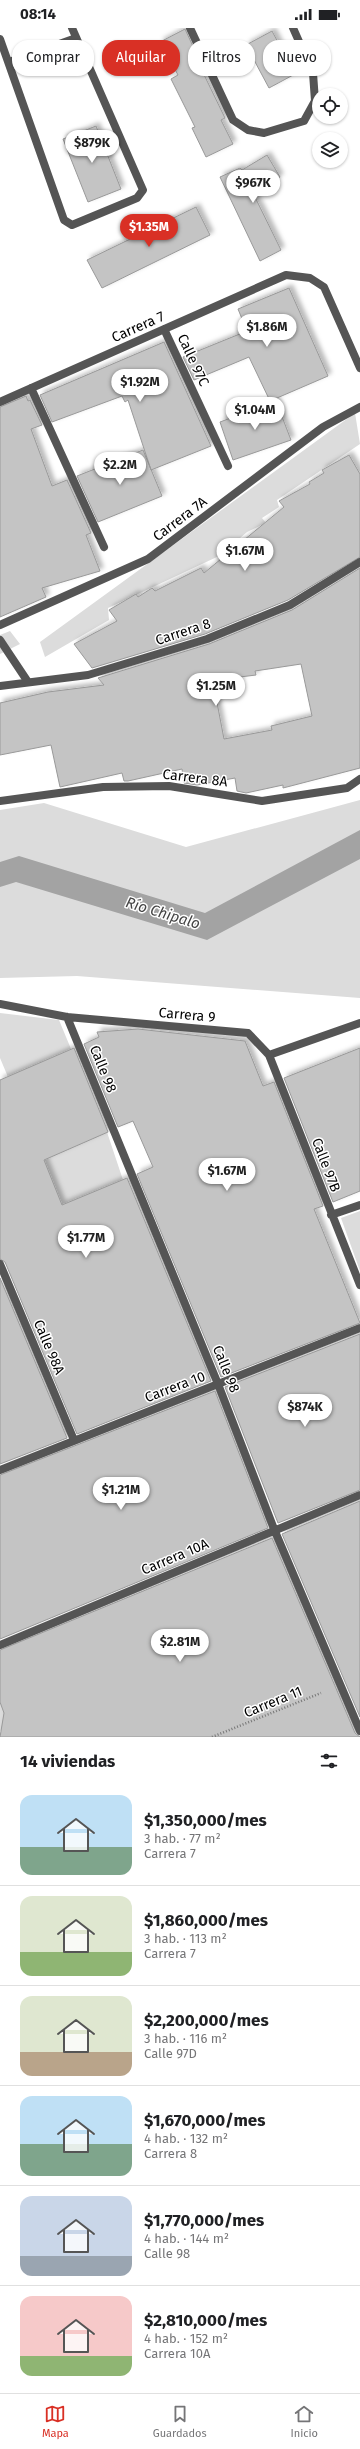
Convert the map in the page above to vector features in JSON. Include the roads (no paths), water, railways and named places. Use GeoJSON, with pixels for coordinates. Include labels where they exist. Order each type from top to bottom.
{"type":"FeatureCollection","features":[{"type":"Feature","properties":{"kind":"street"},"geometry":{"type":"LineString","coordinates":[[0,38],[64,220],[72,225],[137,198],[143,190],[72,28]]}},
{"type":"Feature","properties":{"kind":"street"},"geometry":{"type":"LineString","coordinates":[[190,28],[233,120],[248,130],[264,133],[304,121],[315,101],[313,73],[293,28]]}},
{"type":"Feature","properties":{"kind":"street"},"geometry":{"type":"LineString","coordinates":[[9,62],[76,38]]}},
{"type":"Feature","properties":{"kind":"street","name":"Carrera 7"},"geometry":{"type":"LineString","coordinates":[[0,402],[286,275],[310,278],[324,287],[360,368]]}},
{"type":"Feature","properties":{"kind":"street","name":"Calle 97C"},"geometry":{"type":"LineString","coordinates":[[164,329],[228,466]]}},
{"type":"Feature","properties":{"kind":"street"},"geometry":{"type":"LineString","coordinates":[[31,388],[104,547]]}},
{"type":"Feature","properties":{"kind":"street","name":"Carrera 7A"},"geometry":{"type":"LineString","coordinates":[[0,626],[148,559],[324,426],[360,407]]}},
{"type":"Feature","properties":{"kind":"street","name":"Carrera 8"},"geometry":{"type":"LineString","coordinates":[[0,686],[88,675],[207,639],[290,605],[359,563]]}},
{"type":"Feature","properties":{"kind":"street"},"geometry":{"type":"LineString","coordinates":[[0,640],[28,682]]}},
{"type":"Feature","properties":{"kind":"street","name":"Carrera 8A"},"geometry":{"type":"LineString","coordinates":[[0,801],[103,787],[169,786],[262,801],[347,788],[360,779]]}},
{"type":"Feature","properties":{"kind":"street","name":"Carrera 9"},"geometry":{"type":"LineString","coordinates":[[0,1004],[67,1017],[248,1033],[269,1054]]}},
{"type":"Feature","properties":{"kind":"street","name":"Calle 98"},"geometry":{"type":"LineString","coordinates":[[67,1017],[218,1384],[274,1529],[360,1731]]}},
{"type":"Feature","properties":{"kind":"street"},"geometry":{"type":"LineString","coordinates":[[269,1054],[360,1023]]}},
{"type":"Feature","properties":{"kind":"street","name":"Calle 97B"},"geometry":{"type":"LineString","coordinates":[[269,1054],[331,1215],[360,1285]]}},
{"type":"Feature","properties":{"kind":"street"},"geometry":{"type":"LineString","coordinates":[[331,1215],[360,1205]]}},
{"type":"Feature","properties":{"kind":"street","name":"Calle 98A"},"geometry":{"type":"LineString","coordinates":[[0,1264],[74,1440]]}},
{"type":"Feature","properties":{"kind":"street","name":"Carrera 10"},"geometry":{"type":"LineString","coordinates":[[0,1470],[360,1328]]}},
{"type":"Feature","properties":{"kind":"street","name":"Carrera 10A"},"geometry":{"type":"LineString","coordinates":[[0,1645],[274,1529],[360,1495]]}},
{"type":"Feature","properties":{"kind":"water","name":"Río Chipalo"},"geometry":{"type":"Polygon","coordinates":[[[360,830],[360,859],[207,940],[16,882],[0,887],[0,862],[19,856],[205,913],[360,830]]]}}]}
